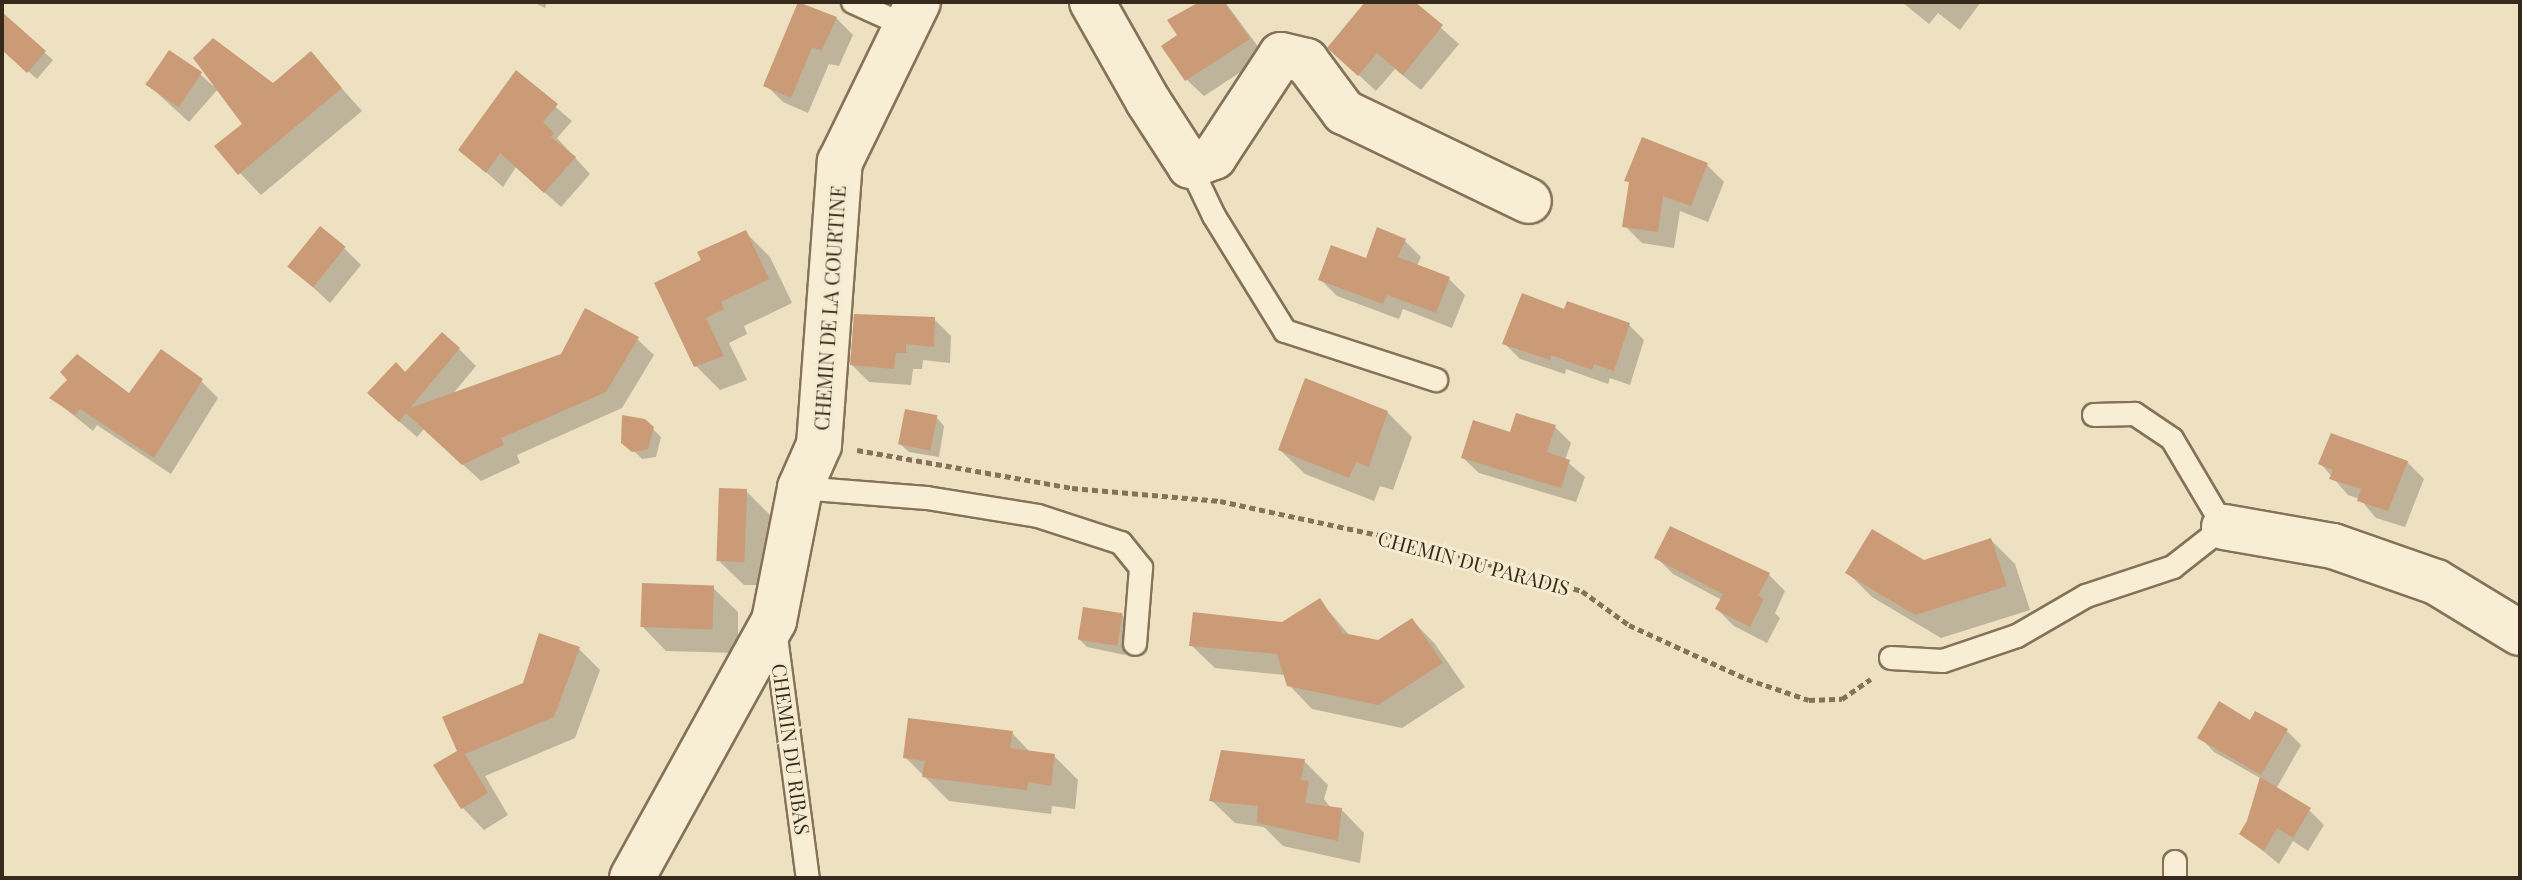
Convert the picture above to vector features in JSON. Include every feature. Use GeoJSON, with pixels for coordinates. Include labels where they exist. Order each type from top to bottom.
{"type":"FeatureCollection","features":[{"type":"Feature","properties":{"kind":"street"},"geometry":{"type":"LineString","coordinates":[[1092,2],[1148,101],[1190,166],[1214,157],[1281,55],[1306,61],[1344,112],[1529,201]]}},
{"type":"Feature","properties":{"kind":"street","name":"CHEMIN DE LA COURTINE"},"geometry":{"type":"LineString","coordinates":[[632,878],[774,621],[800,488],[819,445],[840,162],[912,14]]}},
{"type":"Feature","properties":{"kind":"street"},"geometry":{"type":"LineString","coordinates":[[2224,527],[2333,546],[2436,582],[2520,633]]}},
{"type":"Feature","properties":{"kind":"lane"},"geometry":{"type":"LineString","coordinates":[[853,2],[912,14]]}},
{"type":"Feature","properties":{"kind":"lane"},"geometry":{"type":"LineString","coordinates":[[1190,166],[1234,251],[1285,331],[1436,380]]}},
{"type":"Feature","properties":{"kind":"lane"},"geometry":{"type":"LineString","coordinates":[[1891,658],[1943,661],[2017,636],[2086,596],[2173,567],[2224,527],[2172,439],[2135,414],[2094,415]]}},
{"type":"Feature","properties":{"kind":"lane"},"geometry":{"type":"LineString","coordinates":[[800,488],[927,498],[1038,516],[1121,543],[1141,568],[1135,644]]}},
{"type":"Feature","properties":{"kind":"lane","name":"CHEMIN DU RIBAS"},"geometry":{"type":"LineString","coordinates":[[774,621],[808,878]]}},
{"type":"Feature","properties":{"kind":"path","name":"CHEMIN DU PARADIS"},"geometry":{"type":"LineString","coordinates":[[819,445],[1072,488],[1220,501],[1420,544],[1582,591],[1629,625],[1747,679],[1809,700],[1842,699],[1864,687],[1891,658]]}},
{"type":"Feature","properties":{"kind":"building"},"geometry":{"type":"Polygon","coordinates":[[[798,2],[837,17],[822,50],[812,48],[791,98],[763,86],[798,2]]]}},
{"type":"Feature","properties":{"kind":"building"},"geometry":{"type":"Polygon","coordinates":[[[1199,2],[1224,2],[1250,39],[1185,81],[1161,46],[1177,35],[1167,20],[1199,2]]]}},
{"type":"Feature","properties":{"kind":"building"},"geometry":{"type":"Polygon","coordinates":[[[1365,2],[1415,2],[1443,25],[1403,75],[1377,53],[1358,76],[1327,48],[1365,2]]]}},
{"type":"Feature","properties":{"kind":"building"},"geometry":{"type":"Polygon","coordinates":[[[2,12],[46,51],[27,73],[2,50],[2,12]]]}},
{"type":"Feature","properties":{"kind":"building"},"geometry":{"type":"Polygon","coordinates":[[[213,38],[273,83],[311,51],[342,88],[238,175],[214,146],[242,124],[193,58],[213,38]]]}},
{"type":"Feature","properties":{"kind":"building"},"geometry":{"type":"Polygon","coordinates":[[[169,50],[202,72],[179,107],[146,85],[169,50]]]}},
{"type":"Feature","properties":{"kind":"building"},"geometry":{"type":"Polygon","coordinates":[[[516,70],[558,104],[543,122],[554,133],[551,137],[576,157],[544,193],[500,153],[486,173],[458,150],[516,70]]]}},
{"type":"Feature","properties":{"kind":"building"},"geometry":{"type":"Polygon","coordinates":[[[1642,137],[1708,163],[1691,206],[1663,196],[1658,232],[1622,227],[1629,182],[1624,181],[1642,137]]]}},
{"type":"Feature","properties":{"kind":"building"},"geometry":{"type":"Polygon","coordinates":[[[320,226],[346,247],[313,287],[287,266],[320,226]]]}},
{"type":"Feature","properties":{"kind":"building"},"geometry":{"type":"Polygon","coordinates":[[[1377,227],[1406,239],[1398,257],[1450,277],[1436,313],[1387,295],[1383,304],[1318,280],[1331,245],[1366,258],[1377,227]]]}},
{"type":"Feature","properties":{"kind":"building"},"geometry":{"type":"Polygon","coordinates":[[[746,230],[769,279],[721,302],[724,309],[706,318],[724,356],[694,367],[654,283],[701,260],[697,252],[746,230]]]}},
{"type":"Feature","properties":{"kind":"building"},"geometry":{"type":"Polygon","coordinates":[[[1522,293],[1564,309],[1567,301],[1630,323],[1614,371],[1594,364],[1592,370],[1551,355],[1550,360],[1502,344],[1522,293]]]}},
{"type":"Feature","properties":{"kind":"building"},"geometry":{"type":"Polygon","coordinates":[[[585,308],[639,337],[606,392],[501,438],[504,445],[462,465],[406,413],[399,422],[367,393],[396,362],[405,372],[442,332],[460,348],[410,408],[561,354],[585,308]]]}},
{"type":"Feature","properties":{"kind":"building"},"geometry":{"type":"Polygon","coordinates":[[[854,314],[935,317],[934,347],[906,344],[906,353],[896,353],[894,369],[850,365],[854,314]]]}},
{"type":"Feature","properties":{"kind":"building"},"geometry":{"type":"Polygon","coordinates":[[[161,349],[203,379],[154,458],[80,409],[75,415],[49,398],[67,380],[60,372],[77,354],[129,393],[161,349]]]}},
{"type":"Feature","properties":{"kind":"building"},"geometry":{"type":"Polygon","coordinates":[[[1305,378],[1388,411],[1369,467],[1356,462],[1349,478],[1278,450],[1305,378]]]}},
{"type":"Feature","properties":{"kind":"building"},"geometry":{"type":"Polygon","coordinates":[[[905,409],[937,415],[931,451],[898,444],[905,409]]]}},
{"type":"Feature","properties":{"kind":"building"},"geometry":{"type":"Polygon","coordinates":[[[1516,413],[1556,425],[1547,452],[1570,460],[1561,488],[1461,458],[1473,420],[1510,432],[1516,413]]]}},
{"type":"Feature","properties":{"kind":"building"},"geometry":{"type":"Polygon","coordinates":[[[622,415],[645,419],[654,427],[648,449],[632,452],[621,443],[622,415]]]}},
{"type":"Feature","properties":{"kind":"building"},"geometry":{"type":"Polygon","coordinates":[[[2331,433],[2408,461],[2388,511],[2357,501],[2361,489],[2329,479],[2333,470],[2318,464],[2331,433]]]}},
{"type":"Feature","properties":{"kind":"building"},"geometry":{"type":"Polygon","coordinates":[[[719,488],[747,489],[744,562],[716,561],[719,488]]]}},
{"type":"Feature","properties":{"kind":"building"},"geometry":{"type":"Polygon","coordinates":[[[1670,526],[1770,573],[1758,596],[1764,599],[1750,627],[1715,609],[1723,594],[1654,558],[1670,526]]]}},
{"type":"Feature","properties":{"kind":"building"},"geometry":{"type":"Polygon","coordinates":[[[1872,529],[1924,560],[1991,538],[2007,586],[1915,615],[1845,573],[1872,529]]]}},
{"type":"Feature","properties":{"kind":"building"},"geometry":{"type":"Polygon","coordinates":[[[642,583],[714,586],[712,629],[640,627],[642,583]]]}},
{"type":"Feature","properties":{"kind":"building"},"geometry":{"type":"Polygon","coordinates":[[[1320,598],[1343,633],[1378,640],[1412,618],[1443,663],[1378,705],[1287,686],[1277,654],[1189,646],[1193,612],[1282,622],[1320,598]]]}},
{"type":"Feature","properties":{"kind":"building"},"geometry":{"type":"Polygon","coordinates":[[[1083,607],[1123,613],[1117,646],[1078,640],[1083,607]]]}},
{"type":"Feature","properties":{"kind":"building"},"geometry":{"type":"Polygon","coordinates":[[[539,633],[580,647],[554,717],[465,754],[488,793],[461,809],[433,765],[457,751],[442,717],[523,683],[539,633]]]}},
{"type":"Feature","properties":{"kind":"building"},"geometry":{"type":"Polygon","coordinates":[[[2219,701],[2250,720],[2255,711],[2288,729],[2261,775],[2197,738],[2219,701]]]}},
{"type":"Feature","properties":{"kind":"building"},"geometry":{"type":"Polygon","coordinates":[[[908,718],[1013,731],[1010,748],[1055,754],[1051,786],[1028,782],[1027,790],[922,777],[925,761],[903,758],[908,718]]]}},
{"type":"Feature","properties":{"kind":"building"},"geometry":{"type":"Polygon","coordinates":[[[1221,750],[1305,759],[1301,780],[1309,781],[1305,803],[1342,808],[1338,841],[1257,823],[1258,806],[1209,801],[1221,750]]]}},
{"type":"Feature","properties":{"kind":"building"},"geometry":{"type":"Polygon","coordinates":[[[2260,777],[2311,808],[2293,838],[2277,828],[2264,851],[2239,834],[2247,821],[2260,777]]]}}]}
